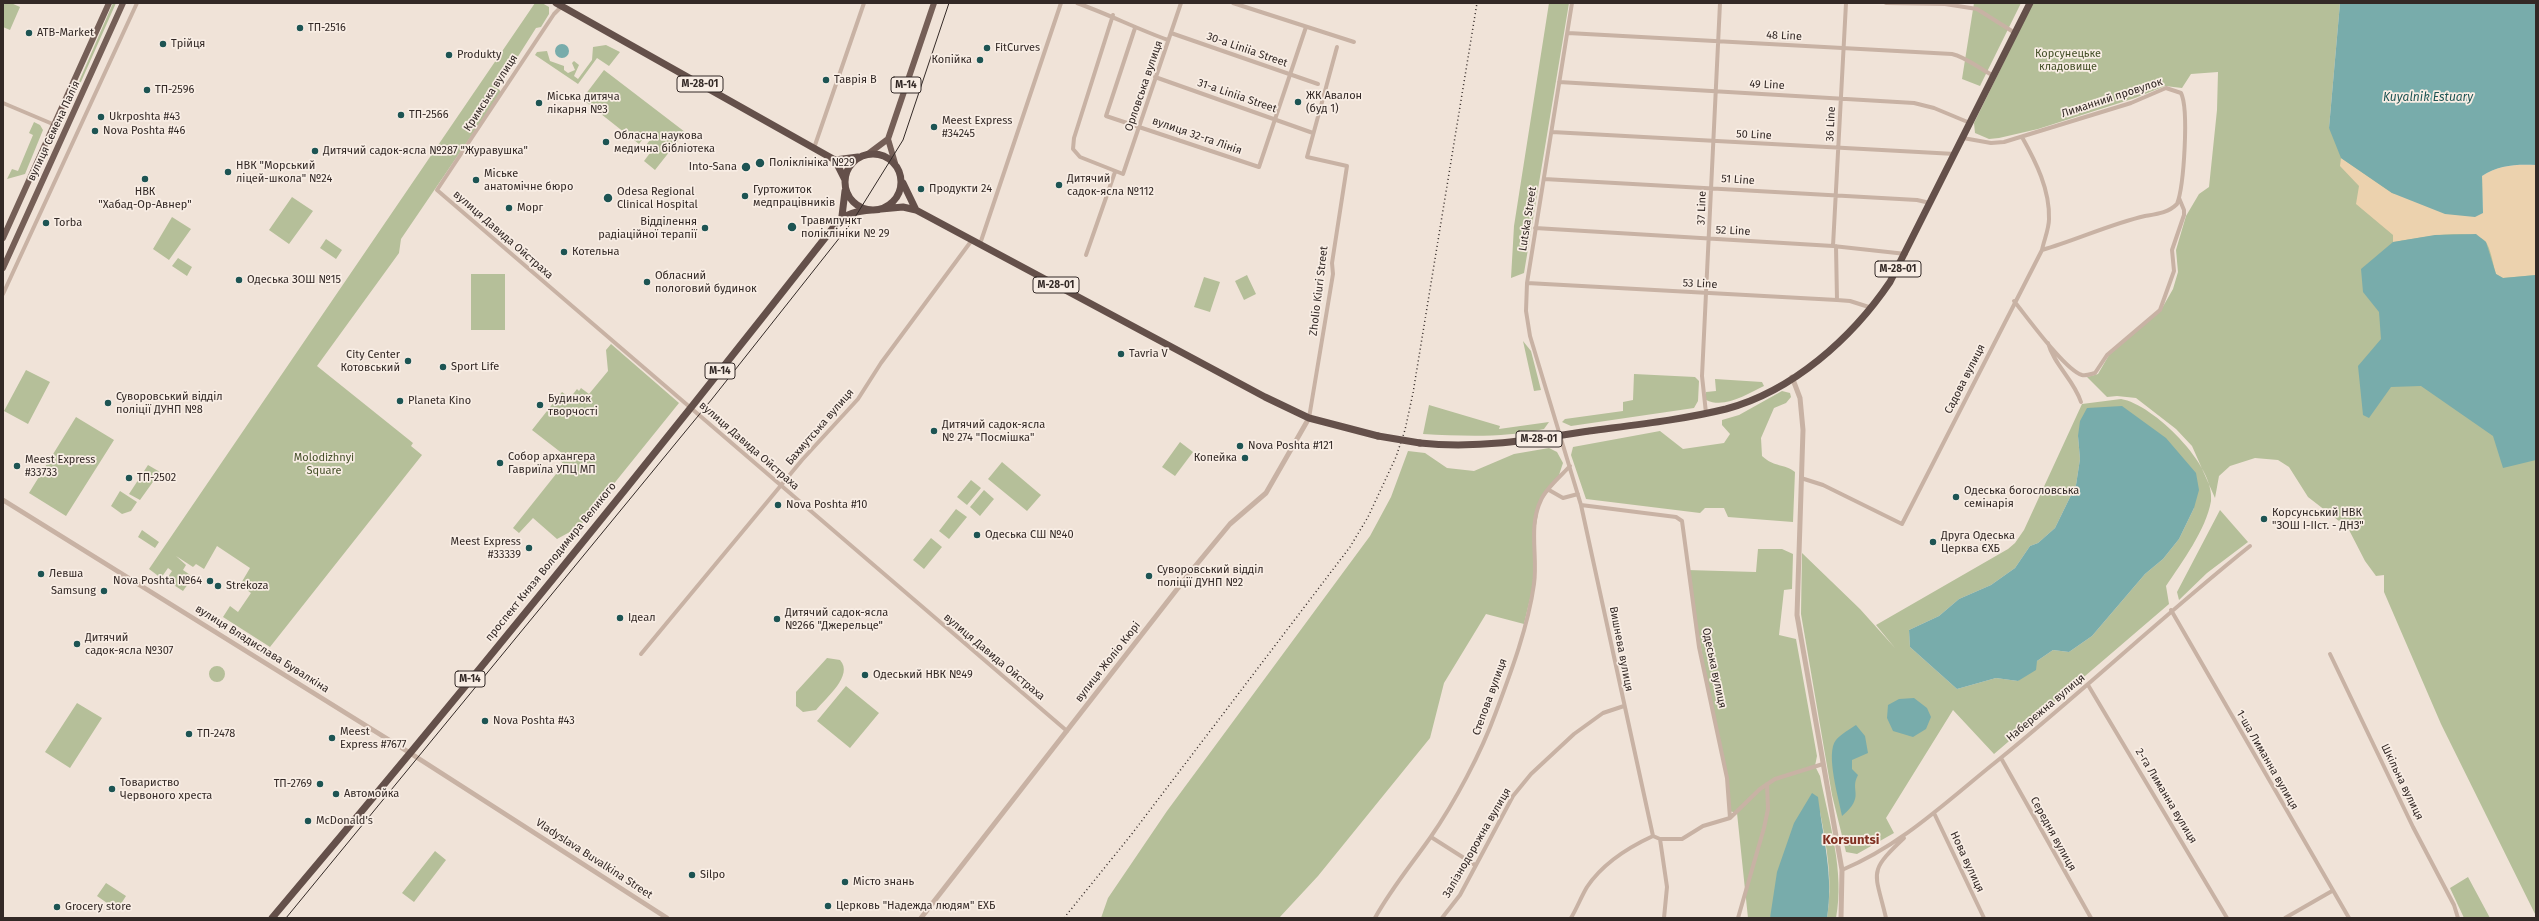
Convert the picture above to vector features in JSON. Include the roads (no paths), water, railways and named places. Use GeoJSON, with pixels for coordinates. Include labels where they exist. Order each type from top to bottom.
{"type":"FeatureCollection","features":[{"type":"Feature","properties":{"kind":"highway","name":"М-28-01"},"geometry":{"type":"LineString","coordinates":[[881,209],[903,208],[916,210],[1265,397],[1309,418],[1378,436],[1420,443],[1499,444],[1706,413],[1746,401],[1792,377],[1816,362],[1834,347],[1872,309],[1906,254],[2030,3]]}},
{"type":"Feature","properties":{"kind":"highway","name":"М-28-01"},"geometry":{"type":"LineString","coordinates":[[559,5],[834,160]]}},
{"type":"Feature","properties":{"kind":"highway"},"geometry":{"type":"LineString","coordinates":[[845,180],[834,160],[859,157],[868,154],[884,155],[895,163],[916,210]]}},
{"type":"Feature","properties":{"kind":"highway"},"geometry":{"type":"LineString","coordinates":[[845,180],[849,167],[859,157]]}},
{"type":"Feature","properties":{"kind":"highway","name":"М-14"},"geometry":{"type":"LineString","coordinates":[[845,180],[846,189]]}},
{"type":"Feature","properties":{"kind":"highway"},"geometry":{"type":"LineString","coordinates":[[842,216],[881,209],[896,198],[902,181]]}},
{"type":"Feature","properties":{"kind":"highway"},"geometry":{"type":"LineString","coordinates":[[846,189],[854,203],[872,210]]}},
{"type":"Feature","properties":{"kind":"highway","name":"проспект Князя Володимира Великого"},"geometry":{"type":"LineString","coordinates":[[272,918],[410,752],[691,408],[842,216],[846,189]]}},
{"type":"Feature","properties":{"kind":"main road","name":"вулиця Семена Палія"},"geometry":{"type":"LineString","coordinates":[[3,238],[109,3]]}},
{"type":"Feature","properties":{"kind":"main road","name":"вулиця Семена Палія"},"geometry":{"type":"LineString","coordinates":[[3,268],[123,3]]}},
{"type":"Feature","properties":{"kind":"main road","name":"М-14"},"geometry":{"type":"LineString","coordinates":[[888,139],[934,3]]}},
{"type":"Feature","properties":{"kind":"main road"},"geometry":{"type":"LineString","coordinates":[[69,94],[80,100]]}},
{"type":"Feature","properties":{"kind":"main road"},"geometry":{"type":"LineString","coordinates":[[868,154],[888,139],[895,163]]}},
{"type":"Feature","properties":{"kind":"street"},"geometry":{"type":"LineString","coordinates":[[3,294],[137,3]]}},
{"type":"Feature","properties":{"kind":"street"},"geometry":{"type":"LineString","coordinates":[[814,149],[864,3]]}},
{"type":"Feature","properties":{"kind":"street"},"geometry":{"type":"LineString","coordinates":[[980,244],[1061,3]]}},
{"type":"Feature","properties":{"kind":"street"},"geometry":{"type":"LineString","coordinates":[[1077,3],[1113,15],[1136,28],[1168,40]]}},
{"type":"Feature","properties":{"kind":"street","name":"Орловська вулиця"},"geometry":{"type":"LineString","coordinates":[[1115,172],[1123,174],[1181,3]]}},
{"type":"Feature","properties":{"kind":"street"},"geometry":{"type":"LineString","coordinates":[[1233,3],[1354,42]]}},
{"type":"Feature","properties":{"kind":"street","name":"Lutska Street"},"geometry":{"type":"LineString","coordinates":[[1570,466],[1527,324],[1527,283],[1572,3]]}},
{"type":"Feature","properties":{"kind":"street","name":"37 Line"},"geometry":{"type":"LineString","coordinates":[[1706,413],[1702,376],[1710,239],[1711,187],[1720,3]]}},
{"type":"Feature","properties":{"kind":"street","name":"36 Line"},"geometry":{"type":"LineString","coordinates":[[1837,300],[1835,246],[1836,196],[1846,3]]}},
{"type":"Feature","properties":{"kind":"street"},"geometry":{"type":"LineString","coordinates":[[1886,3],[1945,4],[1976,9],[2016,33]]}},
{"type":"Feature","properties":{"kind":"street","name":"Кримська вулиця"},"geometry":{"type":"LineString","coordinates":[[437,190],[559,5]]}},
{"type":"Feature","properties":{"kind":"street"},"geometry":{"type":"LineString","coordinates":[[1086,255],[1115,172],[1075,154],[1073,144],[1113,15]]}},
{"type":"Feature","properties":{"kind":"street"},"geometry":{"type":"LineString","coordinates":[[1276,119],[1306,27]]}},
{"type":"Feature","properties":{"kind":"street","name":"вулиця 32-га Лінія"},"geometry":{"type":"LineString","coordinates":[[1136,28],[1106,116],[1259,167],[1276,119]]}},
{"type":"Feature","properties":{"kind":"street","name":"30-a Liniia Street"},"geometry":{"type":"LineString","coordinates":[[1171,33],[1318,84]]}},
{"type":"Feature","properties":{"kind":"street","name":"48 Line"},"geometry":{"type":"LineString","coordinates":[[1568,33],[1952,54],[1961,56],[1971,65],[1994,76]]}},
{"type":"Feature","properties":{"kind":"street"},"geometry":{"type":"LineString","coordinates":[[1313,133],[1337,47]]}},
{"type":"Feature","properties":{"kind":"street","name":"31-a Liniia Street"},"geometry":{"type":"LineString","coordinates":[[1155,77],[1313,133]]}},
{"type":"Feature","properties":{"kind":"street","name":"49 Line"},"geometry":{"type":"LineString","coordinates":[[1560,82],[1841,98],[1924,105],[1970,124]]}},
{"type":"Feature","properties":{"kind":"street","name":"Лиманний провулок"},"geometry":{"type":"LineString","coordinates":[[1963,138],[1992,143],[2022,137],[2131,102],[2162,90],[2178,90],[2185,102],[2185,126],[2179,198]]}},
{"type":"Feature","properties":{"kind":"street"},"geometry":{"type":"LineString","coordinates":[[3,103],[54,125]]}},
{"type":"Feature","properties":{"kind":"street","name":"50 Line"},"geometry":{"type":"LineString","coordinates":[[1552,132],[1956,154]]}},
{"type":"Feature","properties":{"kind":"street","name":"Zholio Kiuri Street"},"geometry":{"type":"LineString","coordinates":[[1309,418],[1333,274],[1332,263],[1347,166],[1307,157],[1313,133]]}},
{"type":"Feature","properties":{"kind":"street","name":"Садова вулиця"},"geometry":{"type":"LineString","coordinates":[[1802,478],[1823,485],[1902,524],[2014,301],[2042,250],[2049,220],[2048,208],[2042,176],[2022,137]]}},
{"type":"Feature","properties":{"kind":"street","name":"51 Line"},"geometry":{"type":"LineString","coordinates":[[1544,179],[1711,187],[1917,200],[1931,203]]}},
{"type":"Feature","properties":{"kind":"street","name":"вулиця Давида Ойстраха"},"geometry":{"type":"LineString","coordinates":[[437,190],[1067,731]]}},
{"type":"Feature","properties":{"kind":"street"},"geometry":{"type":"LineString","coordinates":[[2042,250],[2067,243],[2124,221],[2165,212],[2173,208],[2179,198]]}},
{"type":"Feature","properties":{"kind":"street"},"geometry":{"type":"LineString","coordinates":[[2014,301],[2061,358],[2075,371],[2084,375],[2094,373],[2107,355],[2160,310],[2173,276],[2172,250],[2184,216],[2184,210],[2179,198]]}},
{"type":"Feature","properties":{"kind":"street","name":"52 Line"},"geometry":{"type":"LineString","coordinates":[[1535,228],[1835,246],[1906,254]]}},
{"type":"Feature","properties":{"kind":"street","name":"Бахмутська вулиця"},"geometry":{"type":"LineString","coordinates":[[641,654],[781,486],[858,399],[881,362],[972,240]]}},
{"type":"Feature","properties":{"kind":"street","name":"53 Line"},"geometry":{"type":"LineString","coordinates":[[1527,283],[1837,300],[1850,301],[1872,309]]}},
{"type":"Feature","properties":{"kind":"street"},"geometry":{"type":"LineString","coordinates":[[2047,340],[2052,354],[2078,394],[2081,402]]}},
{"type":"Feature","properties":{"kind":"street"},"geometry":{"type":"LineString","coordinates":[[1792,377],[1802,412],[1802,478],[1797,615],[1842,870],[1841,918]]}},
{"type":"Feature","properties":{"kind":"street","name":"вулиця Жоліо Кюрі"},"geometry":{"type":"LineString","coordinates":[[921,918],[1230,524],[1266,493],[1309,418]]}},
{"type":"Feature","properties":{"kind":"street","name":"Степова вулиця"},"geometry":{"type":"LineString","coordinates":[[1375,918],[1395,885],[1431,837],[1477,758],[1496,713],[1521,639],[1533,591],[1535,570],[1533,543],[1542,498],[1570,466]]}},
{"type":"Feature","properties":{"kind":"street","name":"Вишнева вулиця"},"geometry":{"type":"LineString","coordinates":[[1570,466],[1581,505],[1653,836]]}},
{"type":"Feature","properties":{"kind":"street"},"geometry":{"type":"LineString","coordinates":[[1549,490],[1563,498],[1578,494]]}},
{"type":"Feature","properties":{"kind":"street","name":"вулиця Владислава Бувалкіна"},"geometry":{"type":"LineString","coordinates":[[3,500],[410,752],[667,918]]}},
{"type":"Feature","properties":{"kind":"street","name":"Одеська вулиця"},"geometry":{"type":"LineString","coordinates":[[1581,505],[1676,517],[1682,521],[1699,647],[1724,764],[1730,818]]}},
{"type":"Feature","properties":{"kind":"street","name":"Набережна вулиця"},"geometry":{"type":"LineString","coordinates":[[1842,870],[1869,859],[1911,831],[1934,813],[2088,685],[2171,610],[2250,546]]}},
{"type":"Feature","properties":{"kind":"street","name":"1-ша Лиманна вулиця"},"geometry":{"type":"LineString","coordinates":[[2171,610],[2332,891],[2349,918]]}},
{"type":"Feature","properties":{"kind":"street","name":"Шкільна вулиця"},"geometry":{"type":"LineString","coordinates":[[2330,654],[2413,826],[2457,910],[2458,918]]}},
{"type":"Feature","properties":{"kind":"street","name":"2-га Лиманна вулиця"},"geometry":{"type":"LineString","coordinates":[[2088,685],[2227,918]]}},
{"type":"Feature","properties":{"kind":"street","name":"Залізнодорожна вулиця"},"geometry":{"type":"LineString","coordinates":[[1442,918],[1460,895],[1513,796],[1531,774],[1574,734],[1603,712],[1624,706]]}},
{"type":"Feature","properties":{"kind":"street","name":"Середня вулиця"},"geometry":{"type":"LineString","coordinates":[[2001,758],[2091,918]]}},
{"type":"Feature","properties":{"kind":"street"},"geometry":{"type":"LineString","coordinates":[[1571,918],[1586,888],[1600,870],[1631,847],[1653,836],[1660,839],[1682,839],[1703,826],[1730,818],[1767,784],[1787,774],[1823,764]]}},
{"type":"Feature","properties":{"kind":"street"},"geometry":{"type":"LineString","coordinates":[[1738,918],[1764,828],[1768,809],[1767,784]]}},
{"type":"Feature","properties":{"kind":"street","name":"Нова вулиця"},"geometry":{"type":"LineString","coordinates":[[1934,813],[1984,918]]}},
{"type":"Feature","properties":{"kind":"street"},"geometry":{"type":"LineString","coordinates":[[1885,918],[1876,877],[1878,865],[1911,831]]}},
{"type":"Feature","properties":{"kind":"street"},"geometry":{"type":"LineString","coordinates":[[1431,837],[1475,865]]}},
{"type":"Feature","properties":{"kind":"street"},"geometry":{"type":"LineString","coordinates":[[1660,839],[1666,887],[1664,918]]}},
{"type":"Feature","properties":{"kind":"street"},"geometry":{"type":"LineString","coordinates":[[2285,918],[2332,891]]}},
{"type":"Feature","properties":{"kind":"water","name":"Kuyalnik Estuary"},"geometry":{"type":"Polygon","coordinates":[[[2340,3],[2536,3],[2536,165],[2501,167],[2482,176],[2483,213],[2475,217],[2445,214],[2392,193],[2341,158],[2329,128],[2340,3]]]}},
{"type":"Feature","properties":{"kind":"water"},"geometry":{"type":"Polygon","coordinates":[[[559,44],[565,44],[569,48],[569,54],[565,58],[559,58],[555,54],[555,48],[559,44]]]}},
{"type":"Feature","properties":{"kind":"water"},"geometry":{"type":"Polygon","coordinates":[[[2476,234],[2486,242],[2496,274],[2503,278],[2536,275],[2536,460],[2503,468],[2493,436],[2421,386],[2391,387],[2369,418],[2363,415],[2358,366],[2381,339],[2379,312],[2363,292],[2361,269],[2393,242],[2435,235],[2476,234]]]}},
{"type":"Feature","properties":{"kind":"water"},"geometry":{"type":"Polygon","coordinates":[[[2122,406],[2166,438],[2196,473],[2199,490],[2194,508],[2179,539],[2163,559],[2145,574],[2092,636],[2069,652],[2053,650],[2037,661],[2036,670],[2018,681],[1996,678],[1957,689],[1910,647],[1909,630],[1939,616],[1959,599],[1991,585],[2015,568],[2030,546],[2038,543],[2055,528],[2076,485],[2080,459],[2078,436],[2080,421],[2087,408],[2122,406]]]}},
{"type":"Feature","properties":{"kind":"water"},"geometry":{"type":"Polygon","coordinates":[[[1914,698],[1927,708],[1931,717],[1926,729],[1913,737],[1893,731],[1887,718],[1888,705],[1899,699],[1914,698]]]}},
{"type":"Feature","properties":{"kind":"water"},"geometry":{"type":"Polygon","coordinates":[[[1856,725],[1865,736],[1868,753],[1852,760],[1852,769],[1858,775],[1855,785],[1856,794],[1853,803],[1842,816],[1832,765],[1833,746],[1838,738],[1856,725]]]}},
{"type":"Feature","properties":{"kind":"water"},"geometry":{"type":"Polygon","coordinates":[[[1812,793],[1818,797],[1829,873],[1829,903],[1827,918],[1770,918],[1777,872],[1794,823],[1812,793]]]}},
{"type":"Feature","properties":{"kind":"tram line"},"geometry":{"type":"LineString","coordinates":[[286,918],[712,399],[852,222],[903,140],[949,3]]}},
{"type":"Feature","properties":{"kind":"railway"},"geometry":{"type":"LineString","coordinates":[[1064,918],[1131,835],[1350,547],[1368,517],[1396,457],[1405,430],[1413,393],[1477,3]]}},
{"type":"Feature","properties":{"kind":"place","name":"ТП-2516"},"geometry":{"type":"Point","coordinates":[300,28]}},
{"type":"Feature","properties":{"kind":"place","name":"ATB-Market"},"geometry":{"type":"Point","coordinates":[29,33]}},
{"type":"Feature","properties":{"kind":"place","name":"Трійця"},"geometry":{"type":"Point","coordinates":[163,44]}},
{"type":"Feature","properties":{"kind":"place","name":"FitCurves"},"geometry":{"type":"Point","coordinates":[987,48]}},
{"type":"Feature","properties":{"kind":"place","name":"Produkty"},"geometry":{"type":"Point","coordinates":[449,55]}},
{"type":"Feature","properties":{"kind":"place","name":"Копійка"},"geometry":{"type":"Point","coordinates":[980,60]}},
{"type":"Feature","properties":{"kind":"place","name":"Таврія В"},"geometry":{"type":"Point","coordinates":[826,80]}},
{"type":"Feature","properties":{"kind":"place","name":"ТП-2596"},"geometry":{"type":"Point","coordinates":[147,90]}},
{"type":"Feature","properties":{"kind":"place","name":"ЖК Авалон (буд 1)"},"geometry":{"type":"Point","coordinates":[1298,102]}},
{"type":"Feature","properties":{"kind":"place","name":"Міська дитяча лікарня №3"},"geometry":{"type":"Point","coordinates":[539,103]}},
{"type":"Feature","properties":{"kind":"place","name":"ТП-2566"},"geometry":{"type":"Point","coordinates":[401,115]}},
{"type":"Feature","properties":{"kind":"place","name":"Ukrposhta #43"},"geometry":{"type":"Point","coordinates":[101,117]}},
{"type":"Feature","properties":{"kind":"place","name":"Meest Express #34245"},"geometry":{"type":"Point","coordinates":[934,127]}},
{"type":"Feature","properties":{"kind":"place","name":"Nova Poshta #46"},"geometry":{"type":"Point","coordinates":[95,131]}},
{"type":"Feature","properties":{"kind":"place","name":"Обласна наукова медична бібліотека"},"geometry":{"type":"Point","coordinates":[606,142]}},
{"type":"Feature","properties":{"kind":"place","name":"Дитячий садок-ясла №287 \"Журавушка\""},"geometry":{"type":"Point","coordinates":[315,151]}},
{"type":"Feature","properties":{"kind":"place","name":"Поліклініка №29"},"geometry":{"type":"Point","coordinates":[760,163]}},
{"type":"Feature","properties":{"kind":"place","name":"Into-Sana"},"geometry":{"type":"Point","coordinates":[746,167]}},
{"type":"Feature","properties":{"kind":"place","name":"НВК \"Морський ліцей-школа\" №24"},"geometry":{"type":"Point","coordinates":[228,172]}},
{"type":"Feature","properties":{"kind":"place","name":"НВК \"Хабад-Ор-Авнер\""},"geometry":{"type":"Point","coordinates":[145,179]}},
{"type":"Feature","properties":{"kind":"place","name":"Міське анатомічне бюро"},"geometry":{"type":"Point","coordinates":[476,180]}},
{"type":"Feature","properties":{"kind":"place","name":"Дитячий садок-ясла №112"},"geometry":{"type":"Point","coordinates":[1059,185]}},
{"type":"Feature","properties":{"kind":"place","name":"Продукти 24"},"geometry":{"type":"Point","coordinates":[921,189]}},
{"type":"Feature","properties":{"kind":"place","name":"Гуртожиток медпрацівників"},"geometry":{"type":"Point","coordinates":[745,196]}},
{"type":"Feature","properties":{"kind":"place","name":"Odesa Regional Clinical Hospital"},"geometry":{"type":"Point","coordinates":[608,198]}},
{"type":"Feature","properties":{"kind":"place","name":"Морг"},"geometry":{"type":"Point","coordinates":[509,208]}},
{"type":"Feature","properties":{"kind":"place","name":"Torba"},"geometry":{"type":"Point","coordinates":[46,223]}},
{"type":"Feature","properties":{"kind":"place","name":"Травмпункт поліклініки № 29"},"geometry":{"type":"Point","coordinates":[792,227]}},
{"type":"Feature","properties":{"kind":"place","name":"Відділення радіаційної терапії"},"geometry":{"type":"Point","coordinates":[705,228]}},
{"type":"Feature","properties":{"kind":"place","name":"Котельна"},"geometry":{"type":"Point","coordinates":[564,252]}},
{"type":"Feature","properties":{"kind":"place","name":"Одеська ЗОШ №15"},"geometry":{"type":"Point","coordinates":[239,280]}},
{"type":"Feature","properties":{"kind":"place","name":"Обласний пологовий будинок"},"geometry":{"type":"Point","coordinates":[647,282]}},
{"type":"Feature","properties":{"kind":"place","name":"Tavria V"},"geometry":{"type":"Point","coordinates":[1121,354]}},
{"type":"Feature","properties":{"kind":"place","name":"City Center Котовський"},"geometry":{"type":"Point","coordinates":[408,361]}},
{"type":"Feature","properties":{"kind":"place","name":"Sport Life"},"geometry":{"type":"Point","coordinates":[443,367]}},
{"type":"Feature","properties":{"kind":"place","name":"Planeta Kino"},"geometry":{"type":"Point","coordinates":[400,401]}},
{"type":"Feature","properties":{"kind":"place","name":"Суворовський відділ поліції ДУНП №8"},"geometry":{"type":"Point","coordinates":[108,403]}},
{"type":"Feature","properties":{"kind":"place","name":"Будинок творчості"},"geometry":{"type":"Point","coordinates":[540,405]}},
{"type":"Feature","properties":{"kind":"place","name":"Дитячий садок-ясла № 274 \"Посмішка\""},"geometry":{"type":"Point","coordinates":[934,431]}},
{"type":"Feature","properties":{"kind":"place","name":"Nova Poshta #121"},"geometry":{"type":"Point","coordinates":[1240,446]}},
{"type":"Feature","properties":{"kind":"place","name":"Копейка"},"geometry":{"type":"Point","coordinates":[1245,458]}},
{"type":"Feature","properties":{"kind":"place","name":"Собор архангера Гавриїла УПЦ МП"},"geometry":{"type":"Point","coordinates":[500,463]}},
{"type":"Feature","properties":{"kind":"place","name":"Meest Express #33733"},"geometry":{"type":"Point","coordinates":[17,466]}},
{"type":"Feature","properties":{"kind":"place","name":"ТП-2502"},"geometry":{"type":"Point","coordinates":[129,478]}},
{"type":"Feature","properties":{"kind":"place","name":"Одеська богословська семінарія"},"geometry":{"type":"Point","coordinates":[1956,497]}},
{"type":"Feature","properties":{"kind":"place","name":"Nova Poshta #10"},"geometry":{"type":"Point","coordinates":[778,505]}},
{"type":"Feature","properties":{"kind":"place","name":"Корсунський НВК \"ЗОШ І-ІІст. - ДНЗ\""},"geometry":{"type":"Point","coordinates":[2264,519]}},
{"type":"Feature","properties":{"kind":"place","name":"Одеська СШ №40"},"geometry":{"type":"Point","coordinates":[977,535]}},
{"type":"Feature","properties":{"kind":"place","name":"Друга Одеська Церква ЄХБ"},"geometry":{"type":"Point","coordinates":[1933,542]}},
{"type":"Feature","properties":{"kind":"place","name":"Meest Express #33339"},"geometry":{"type":"Point","coordinates":[529,548]}},
{"type":"Feature","properties":{"kind":"place","name":"Левша"},"geometry":{"type":"Point","coordinates":[41,574]}},
{"type":"Feature","properties":{"kind":"place","name":"Суворовський відділ поліції ДУНП №2"},"geometry":{"type":"Point","coordinates":[1149,576]}},
{"type":"Feature","properties":{"kind":"place","name":"Nova Poshta №64"},"geometry":{"type":"Point","coordinates":[210,581]}},
{"type":"Feature","properties":{"kind":"place","name":"Strekoza"},"geometry":{"type":"Point","coordinates":[218,586]}},
{"type":"Feature","properties":{"kind":"place","name":"Samsung"},"geometry":{"type":"Point","coordinates":[104,591]}},
{"type":"Feature","properties":{"kind":"place","name":"Ідеал"},"geometry":{"type":"Point","coordinates":[620,618]}},
{"type":"Feature","properties":{"kind":"place","name":"Дитячий садок-ясла №266 \"Джерельце\""},"geometry":{"type":"Point","coordinates":[777,619]}},
{"type":"Feature","properties":{"kind":"place","name":"Дитячий садок-ясла №307"},"geometry":{"type":"Point","coordinates":[77,644]}},
{"type":"Feature","properties":{"kind":"place","name":"Одеський НВК №49"},"geometry":{"type":"Point","coordinates":[865,675]}},
{"type":"Feature","properties":{"kind":"place","name":"Nova Poshta #43"},"geometry":{"type":"Point","coordinates":[485,721]}},
{"type":"Feature","properties":{"kind":"place","name":"ТП-2478"},"geometry":{"type":"Point","coordinates":[189,734]}},
{"type":"Feature","properties":{"kind":"place","name":"Meest Express #7677"},"geometry":{"type":"Point","coordinates":[332,738]}},
{"type":"Feature","properties":{"kind":"place","name":"ТП-2769"},"geometry":{"type":"Point","coordinates":[320,784]}},
{"type":"Feature","properties":{"kind":"place","name":"Товариство Червоного хреста"},"geometry":{"type":"Point","coordinates":[112,789]}},
{"type":"Feature","properties":{"kind":"place","name":"Автомойка"},"geometry":{"type":"Point","coordinates":[336,794]}},
{"type":"Feature","properties":{"kind":"place","name":"McDonald's"},"geometry":{"type":"Point","coordinates":[308,821]}},
{"type":"Feature","properties":{"kind":"place","name":"Silpo"},"geometry":{"type":"Point","coordinates":[692,875]}},
{"type":"Feature","properties":{"kind":"place","name":"Місто знань"},"geometry":{"type":"Point","coordinates":[845,882]}},
{"type":"Feature","properties":{"kind":"place","name":"Церковь \"Надежда людям\" ЕХБ"},"geometry":{"type":"Point","coordinates":[828,906]}},
{"type":"Feature","properties":{"kind":"place","name":"Grocery store"},"geometry":{"type":"Point","coordinates":[57,907]}},
{"type":"Feature","properties":{"kind":"district","name":"Korsuntsi"},"geometry":{"type":"Point","coordinates":[1851,840]}},
{"type":"Feature","properties":{"kind":"park label","name":"Корсунецьке кладовище"},"geometry":{"type":"Point","coordinates":[2068,60]}},
{"type":"Feature","properties":{"kind":"park label","name":"Molodizhnyi Square"},"geometry":{"type":"Point","coordinates":[324,464]}}]}
